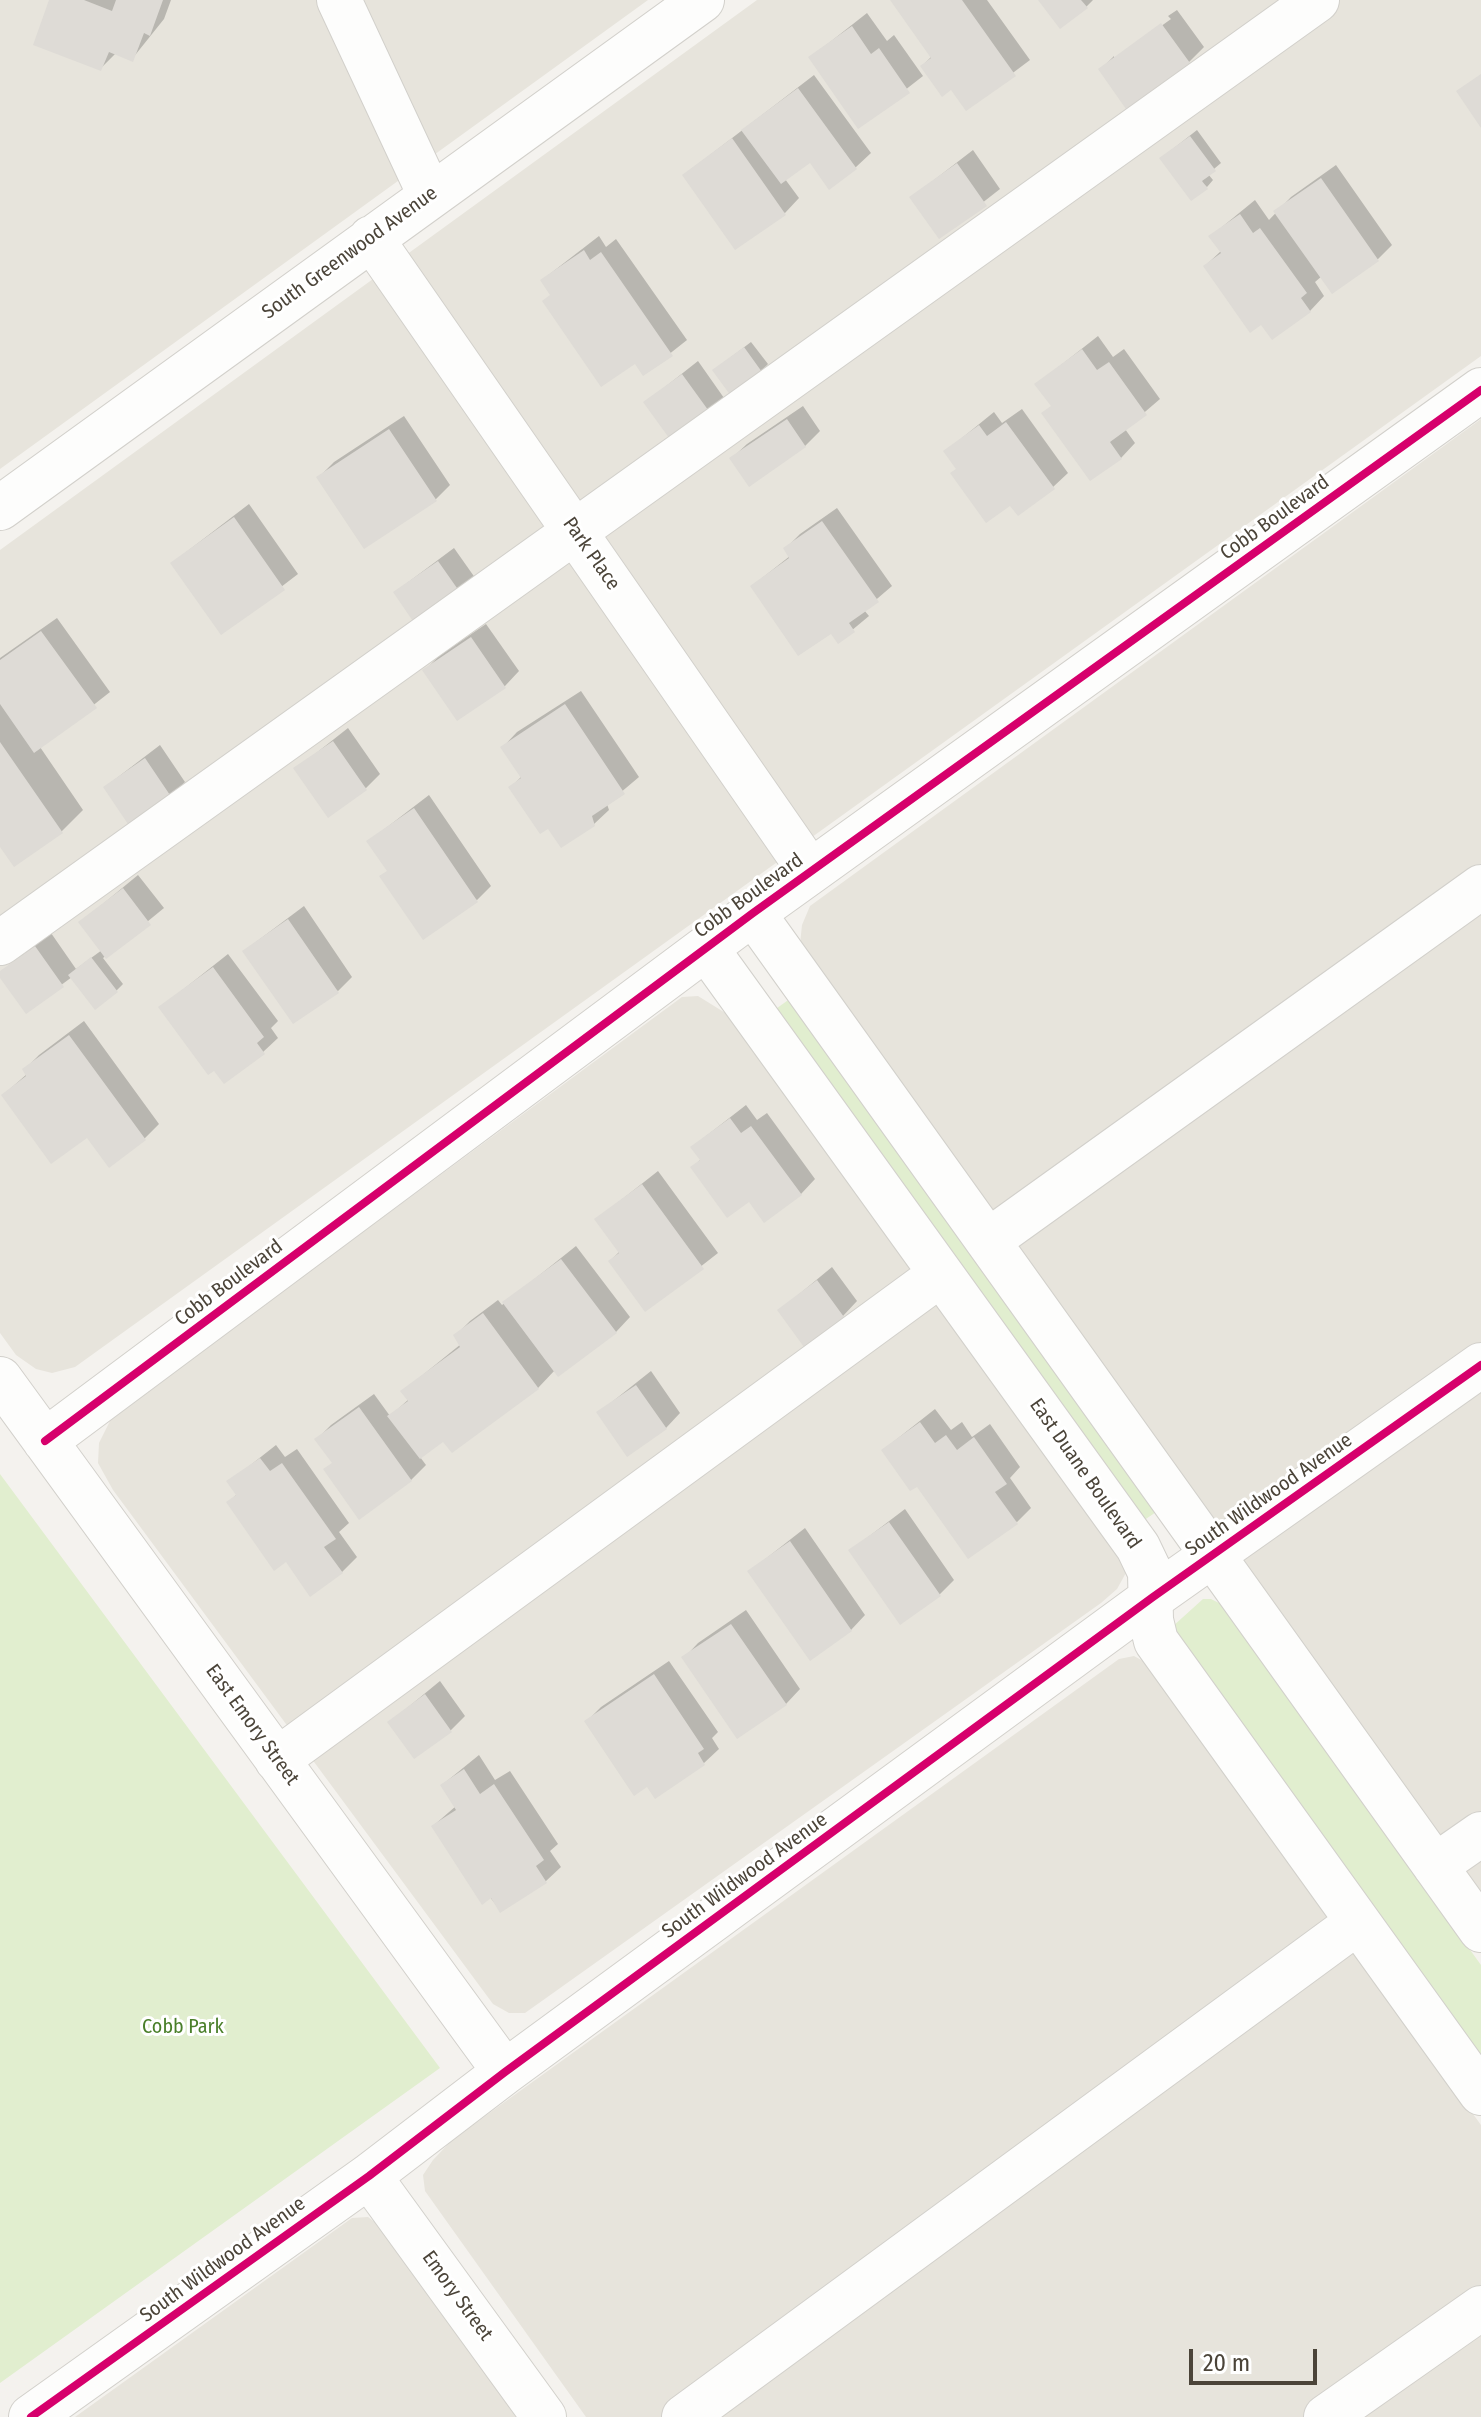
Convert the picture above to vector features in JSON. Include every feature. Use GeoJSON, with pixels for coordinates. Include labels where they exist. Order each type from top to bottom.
{"type":"FeatureCollection","features":[{"type":"Feature","properties":{"kind":"street"},"geometry":{"type":"LineString","coordinates":[[339,0],[430,195]]}},
{"type":"Feature","properties":{"kind":"street","name":"South Greenwood Avenue"},"geometry":{"type":"LineString","coordinates":[[0,508],[702,0]]}},
{"type":"Feature","properties":{"kind":"street"},"geometry":{"type":"LineString","coordinates":[[0,943],[1317,0]]}},
{"type":"Feature","properties":{"kind":"street","name":"Park Place"},"geometry":{"type":"LineString","coordinates":[[371,238],[810,871]]}},
{"type":"Feature","properties":{"kind":"street","name":"Cobb Boulevard"},"geometry":{"type":"LineString","coordinates":[[45,1441],[810,871],[1481,390]]}},
{"type":"Feature","properties":{"kind":"street"},"geometry":{"type":"LineString","coordinates":[[988,1241],[1481,887]]}},
{"type":"Feature","properties":{"kind":"street"},"geometry":{"type":"LineString","coordinates":[[753,913],[1481,1930]]}},
{"type":"Feature","properties":{"kind":"street","name":"East Duane Boulevard"},"geometry":{"type":"LineString","coordinates":[[706,948],[1138,1547],[1150,1572],[1153,1597],[1151,1620],[1156,1641],[1481,2093]]}},
{"type":"Feature","properties":{"kind":"street"},"geometry":{"type":"LineString","coordinates":[[277,1760],[941,1274]]}},
{"type":"Feature","properties":{"kind":"street","name":"South Wildwood Avenue"},"geometry":{"type":"LineString","coordinates":[[31,2417],[369,2176],[505,2072],[1153,1597],[1481,1365]]}},
{"type":"Feature","properties":{"kind":"street","name":"East Emory Street"},"geometry":{"type":"LineString","coordinates":[[0,1379],[505,2072]]}},
{"type":"Feature","properties":{"kind":"street"},"geometry":{"type":"LineString","coordinates":[[1435,1866],[1481,1834]]}},
{"type":"Feature","properties":{"kind":"street"},"geometry":{"type":"LineString","coordinates":[[684,2417],[1358,1922]]}},
{"type":"Feature","properties":{"kind":"street","name":"Emory Street"},"geometry":{"type":"LineString","coordinates":[[369,2176],[544,2417]]}},
{"type":"Feature","properties":{"kind":"street"},"geometry":{"type":"LineString","coordinates":[[1326,2417],[1481,2308]]}},
{"type":"Feature","properties":{"kind":"shaded area"},"geometry":{"type":"Polygon","coordinates":[[[0,0],[648,0],[0,469],[0,0]]]}},
{"type":"Feature","properties":{"kind":"shaded area"},"geometry":{"type":"Polygon","coordinates":[[[757,0],[1481,0],[1481,356],[75,1367],[52,1373],[36,1369],[16,1355],[0,1333],[0,550],[757,0]]]}},
{"type":"Feature","properties":{"kind":"shaded area"},"geometry":{"type":"Polygon","coordinates":[[[1481,419],[1481,1900],[800,944],[802,925],[810,906],[1481,419]]]}},
{"type":"Feature","properties":{"kind":"shaded area"},"geometry":{"type":"Polygon","coordinates":[[[698,996],[727,1014],[1121,1557],[1127,1571],[1117,1589],[1101,1603],[525,2013],[509,2013],[493,2004],[113,1490],[98,1463],[99,1443],[110,1421],[128,1405],[682,997],[698,996]]]}},
{"type":"Feature","properties":{"kind":"shaded area"},"geometry":{"type":"Polygon","coordinates":[[[1134,1656],[1145,1662],[1481,2125],[1481,2417],[586,2417],[425,2191],[423,2175],[433,2160],[452,2140],[1119,1659],[1134,1656]]]}},
{"type":"Feature","properties":{"kind":"shaded area"},"geometry":{"type":"Polygon","coordinates":[[[368,2217],[380,2226],[516,2417],[75,2417],[352,2218],[368,2217]]]}},
{"type":"Feature","properties":{"kind":"green space"},"geometry":{"type":"Polygon","coordinates":[[[791,998],[1159,1510],[1140,1523],[773,1011],[791,998]]]}},
{"type":"Feature","properties":{"kind":"green space","name":"Cobb Park"},"geometry":{"type":"Polygon","coordinates":[[[0,1474],[440,2068],[0,2383],[0,1474]]]}},
{"type":"Feature","properties":{"kind":"green space"},"geometry":{"type":"Polygon","coordinates":[[[1203,1599],[1221,1604],[1481,1965],[1481,2061],[1172,1627],[1203,1599]]]}},
{"type":"Feature","properties":{"kind":"building"},"geometry":{"type":"Polygon","coordinates":[[[49,0],[84,0],[112,11],[116,0],[163,0],[150,36],[144,33],[133,62],[109,52],[101,71],[33,45],[49,0]]]}},
{"type":"Feature","properties":{"kind":"building"},"geometry":{"type":"Polygon","coordinates":[[[890,0],[962,0],[1016,76],[966,111],[951,90],[942,97],[920,66],[931,58],[890,0]]]}},
{"type":"Feature","properties":{"kind":"building"},"geometry":{"type":"Polygon","coordinates":[[[1038,0],[1081,0],[1088,8],[1060,29],[1038,0]]]}},
{"type":"Feature","properties":{"kind":"building"},"geometry":{"type":"Polygon","coordinates":[[[1161,23],[1190,63],[1126,109],[1098,69],[1161,23]]]}},
{"type":"Feature","properties":{"kind":"building"},"geometry":{"type":"Polygon","coordinates":[[[852,26],[871,54],[879,48],[910,93],[858,129],[808,57],[852,26]]]}},
{"type":"Feature","properties":{"kind":"building"},"geometry":{"type":"Polygon","coordinates":[[[1481,74],[1481,128],[1456,91],[1481,74]]]}},
{"type":"Feature","properties":{"kind":"building"},"geometry":{"type":"Polygon","coordinates":[[[798,88],[857,169],[829,190],[810,163],[781,184],[741,130],[798,88]]]}},
{"type":"Feature","properties":{"kind":"building"},"geometry":{"type":"Polygon","coordinates":[[[1190,136],[1216,171],[1202,181],[1208,189],[1191,201],[1159,158],[1190,136]]]}},
{"type":"Feature","properties":{"kind":"building"},"geometry":{"type":"Polygon","coordinates":[[[732,138],[786,215],[735,250],[682,175],[732,138]]]}},
{"type":"Feature","properties":{"kind":"building"},"geometry":{"type":"Polygon","coordinates":[[[957,163],[987,206],[939,239],[909,197],[957,163]]]}},
{"type":"Feature","properties":{"kind":"building"},"geometry":{"type":"Polygon","coordinates":[[[1321,178],[1379,261],[1332,294],[1273,211],[1321,178]]]}},
{"type":"Feature","properties":{"kind":"building"},"geometry":{"type":"Polygon","coordinates":[[[1240,214],[1253,233],[1260,228],[1307,293],[1301,298],[1311,312],[1272,340],[1261,325],[1250,333],[1203,266],[1221,253],[1208,236],[1240,214]]]}},
{"type":"Feature","properties":{"kind":"building"},"geometry":{"type":"Polygon","coordinates":[[[584,250],[590,260],[601,252],[673,356],[643,376],[635,364],[601,387],[542,301],[550,295],[540,280],[584,250]]]}},
{"type":"Feature","properties":{"kind":"building"},"geometry":{"type":"Polygon","coordinates":[[[744,347],[762,372],[731,396],[712,370],[744,347]]]}},
{"type":"Feature","properties":{"kind":"building"},"geometry":{"type":"Polygon","coordinates":[[[1082,349],[1097,370],[1109,362],[1147,415],[1110,442],[1122,459],[1090,481],[1041,413],[1051,406],[1034,384],[1082,349]]]}},
{"type":"Feature","properties":{"kind":"building"},"geometry":{"type":"Polygon","coordinates":[[[682,374],[711,414],[672,442],[643,402],[682,374]]]}},
{"type":"Feature","properties":{"kind":"building"},"geometry":{"type":"Polygon","coordinates":[[[787,419],[806,447],[749,487],[729,458],[787,419]]]}},
{"type":"Feature","properties":{"kind":"building"},"geometry":{"type":"Polygon","coordinates":[[[1006,422],[1055,489],[1018,516],[1010,506],[986,523],[950,473],[956,469],[943,451],[979,425],[987,436],[1006,422]]]}},
{"type":"Feature","properties":{"kind":"building"},"geometry":{"type":"Polygon","coordinates":[[[389,429],[437,501],[364,549],[316,477],[389,429]]]}},
{"type":"Feature","properties":{"kind":"building"},"geometry":{"type":"Polygon","coordinates":[[[234,517],[285,590],[221,635],[170,563],[234,517]]]}},
{"type":"Feature","properties":{"kind":"building"},"geometry":{"type":"Polygon","coordinates":[[[822,521],[879,602],[849,623],[855,632],[838,644],[831,634],[798,656],[750,586],[789,558],[783,548],[822,521]]]}},
{"type":"Feature","properties":{"kind":"building"},"geometry":{"type":"Polygon","coordinates":[[[438,561],[464,598],[419,630],[393,592],[438,561]]]}},
{"type":"Feature","properties":{"kind":"building"},"geometry":{"type":"Polygon","coordinates":[[[41,631],[97,708],[34,753],[0,704],[0,660],[41,631]]]}},
{"type":"Feature","properties":{"kind":"building"},"geometry":{"type":"Polygon","coordinates":[[[471,637],[506,688],[457,721],[422,670],[471,637]]]}},
{"type":"Feature","properties":{"kind":"building"},"geometry":{"type":"Polygon","coordinates":[[[565,704],[625,794],[592,816],[595,826],[561,848],[548,829],[540,834],[508,787],[521,778],[500,747],[565,704]]]}},
{"type":"Feature","properties":{"kind":"building"},"geometry":{"type":"Polygon","coordinates":[[[333,741],[367,790],[328,818],[293,768],[333,741]]]}},
{"type":"Feature","properties":{"kind":"building"},"geometry":{"type":"Polygon","coordinates":[[[0,742],[63,833],[14,867],[0,847],[0,742]]]}},
{"type":"Feature","properties":{"kind":"building"},"geometry":{"type":"Polygon","coordinates":[[[145,758],[172,798],[130,827],[103,787],[145,758]]]}},
{"type":"Feature","properties":{"kind":"building"},"geometry":{"type":"Polygon","coordinates":[[[414,808],[478,902],[423,940],[379,876],[387,871],[366,841],[414,808]]]}},
{"type":"Feature","properties":{"kind":"building"},"geometry":{"type":"Polygon","coordinates":[[[123,888],[151,925],[106,959],[78,922],[123,888]]]}},
{"type":"Feature","properties":{"kind":"building"},"geometry":{"type":"Polygon","coordinates":[[[288,919],[339,993],[293,1024],[242,951],[288,919]]]}},
{"type":"Feature","properties":{"kind":"building"},"geometry":{"type":"Polygon","coordinates":[[[35,946],[64,987],[26,1014],[0,978],[0,971],[35,946]]]}},
{"type":"Feature","properties":{"kind":"building"},"geometry":{"type":"Polygon","coordinates":[[[91,957],[118,992],[95,1010],[68,975],[91,957]]]}},
{"type":"Feature","properties":{"kind":"building"},"geometry":{"type":"Polygon","coordinates":[[[213,967],[264,1037],[257,1043],[265,1054],[224,1084],[214,1071],[208,1075],[158,1007],[213,967]]]}},
{"type":"Feature","properties":{"kind":"building"},"geometry":{"type":"Polygon","coordinates":[[[69,1035],[146,1140],[109,1168],[87,1138],[51,1164],[1,1095],[26,1076],[22,1069],[69,1035]]]}},
{"type":"Feature","properties":{"kind":"building"},"geometry":{"type":"Polygon","coordinates":[[[730,1118],[741,1133],[751,1126],[802,1195],[764,1223],[749,1202],[727,1218],[690,1167],[700,1160],[690,1147],[730,1118]]]}},
{"type":"Feature","properties":{"kind":"building"},"geometry":{"type":"Polygon","coordinates":[[[642,1184],[704,1269],[645,1312],[608,1261],[619,1253],[594,1219],[642,1184]]]}},
{"type":"Feature","properties":{"kind":"building"},"geometry":{"type":"Polygon","coordinates":[[[561,1259],[617,1333],[558,1377],[502,1302],[561,1259]]]}},
{"type":"Feature","properties":{"kind":"building"},"geometry":{"type":"Polygon","coordinates":[[[817,1280],[844,1317],[804,1347],[777,1310],[817,1280]]]}},
{"type":"Feature","properties":{"kind":"building"},"geometry":{"type":"Polygon","coordinates":[[[483,1313],[539,1389],[452,1453],[443,1442],[420,1459],[387,1416],[408,1401],[400,1391],[460,1347],[453,1335],[483,1313]]]}},
{"type":"Feature","properties":{"kind":"building"},"geometry":{"type":"Polygon","coordinates":[[[636,1385],[667,1429],[627,1457],[596,1412],[636,1385]]]}},
{"type":"Feature","properties":{"kind":"building"},"geometry":{"type":"Polygon","coordinates":[[[359,1407],[412,1481],[359,1520],[323,1469],[332,1463],[314,1439],[359,1407]]]}},
{"type":"Feature","properties":{"kind":"building"},"geometry":{"type":"Polygon","coordinates":[[[920,1422],[935,1443],[946,1435],[957,1450],[974,1437],[1007,1484],[995,1492],[1018,1524],[968,1559],[917,1487],[910,1491],[881,1450],[920,1422]]]}},
{"type":"Feature","properties":{"kind":"building"},"geometry":{"type":"Polygon","coordinates":[[[260,1458],[270,1471],[282,1463],[336,1539],[324,1547],[343,1573],[310,1597],[286,1562],[274,1571],[226,1502],[236,1495],[226,1481],[260,1458]]]}},
{"type":"Feature","properties":{"kind":"building"},"geometry":{"type":"Polygon","coordinates":[[[889,1522],[941,1596],[900,1625],[848,1550],[889,1522]]]}},
{"type":"Feature","properties":{"kind":"building"},"geometry":{"type":"Polygon","coordinates":[[[790,1541],[852,1631],[810,1661],[747,1571],[790,1541]]]}},
{"type":"Feature","properties":{"kind":"building"},"geometry":{"type":"Polygon","coordinates":[[[731,1624],[787,1705],[737,1739],[681,1657],[731,1624]]]}},
{"type":"Feature","properties":{"kind":"building"},"geometry":{"type":"Polygon","coordinates":[[[654,1674],[704,1749],[698,1753],[705,1765],[655,1799],[647,1787],[634,1796],[584,1721],[654,1674]]]}},
{"type":"Feature","properties":{"kind":"building"},"geometry":{"type":"Polygon","coordinates":[[[425,1694],[452,1732],[414,1759],[387,1722],[425,1694]]]}},
{"type":"Feature","properties":{"kind":"building"},"geometry":{"type":"Polygon","coordinates":[[[464,1769],[480,1794],[494,1784],[544,1860],[536,1866],[547,1883],[500,1913],[491,1898],[482,1905],[431,1826],[456,1810],[440,1785],[464,1769]]]}},
{"type":"Feature","properties":{"kind":"cycle path"},"geometry":{"type":"LineString","coordinates":[[45,1441],[753,913],[1481,390]]}},
{"type":"Feature","properties":{"kind":"cycle path"},"geometry":{"type":"LineString","coordinates":[[31,2417],[369,2176],[505,2072],[1153,1597],[1481,1365]]}}]}
